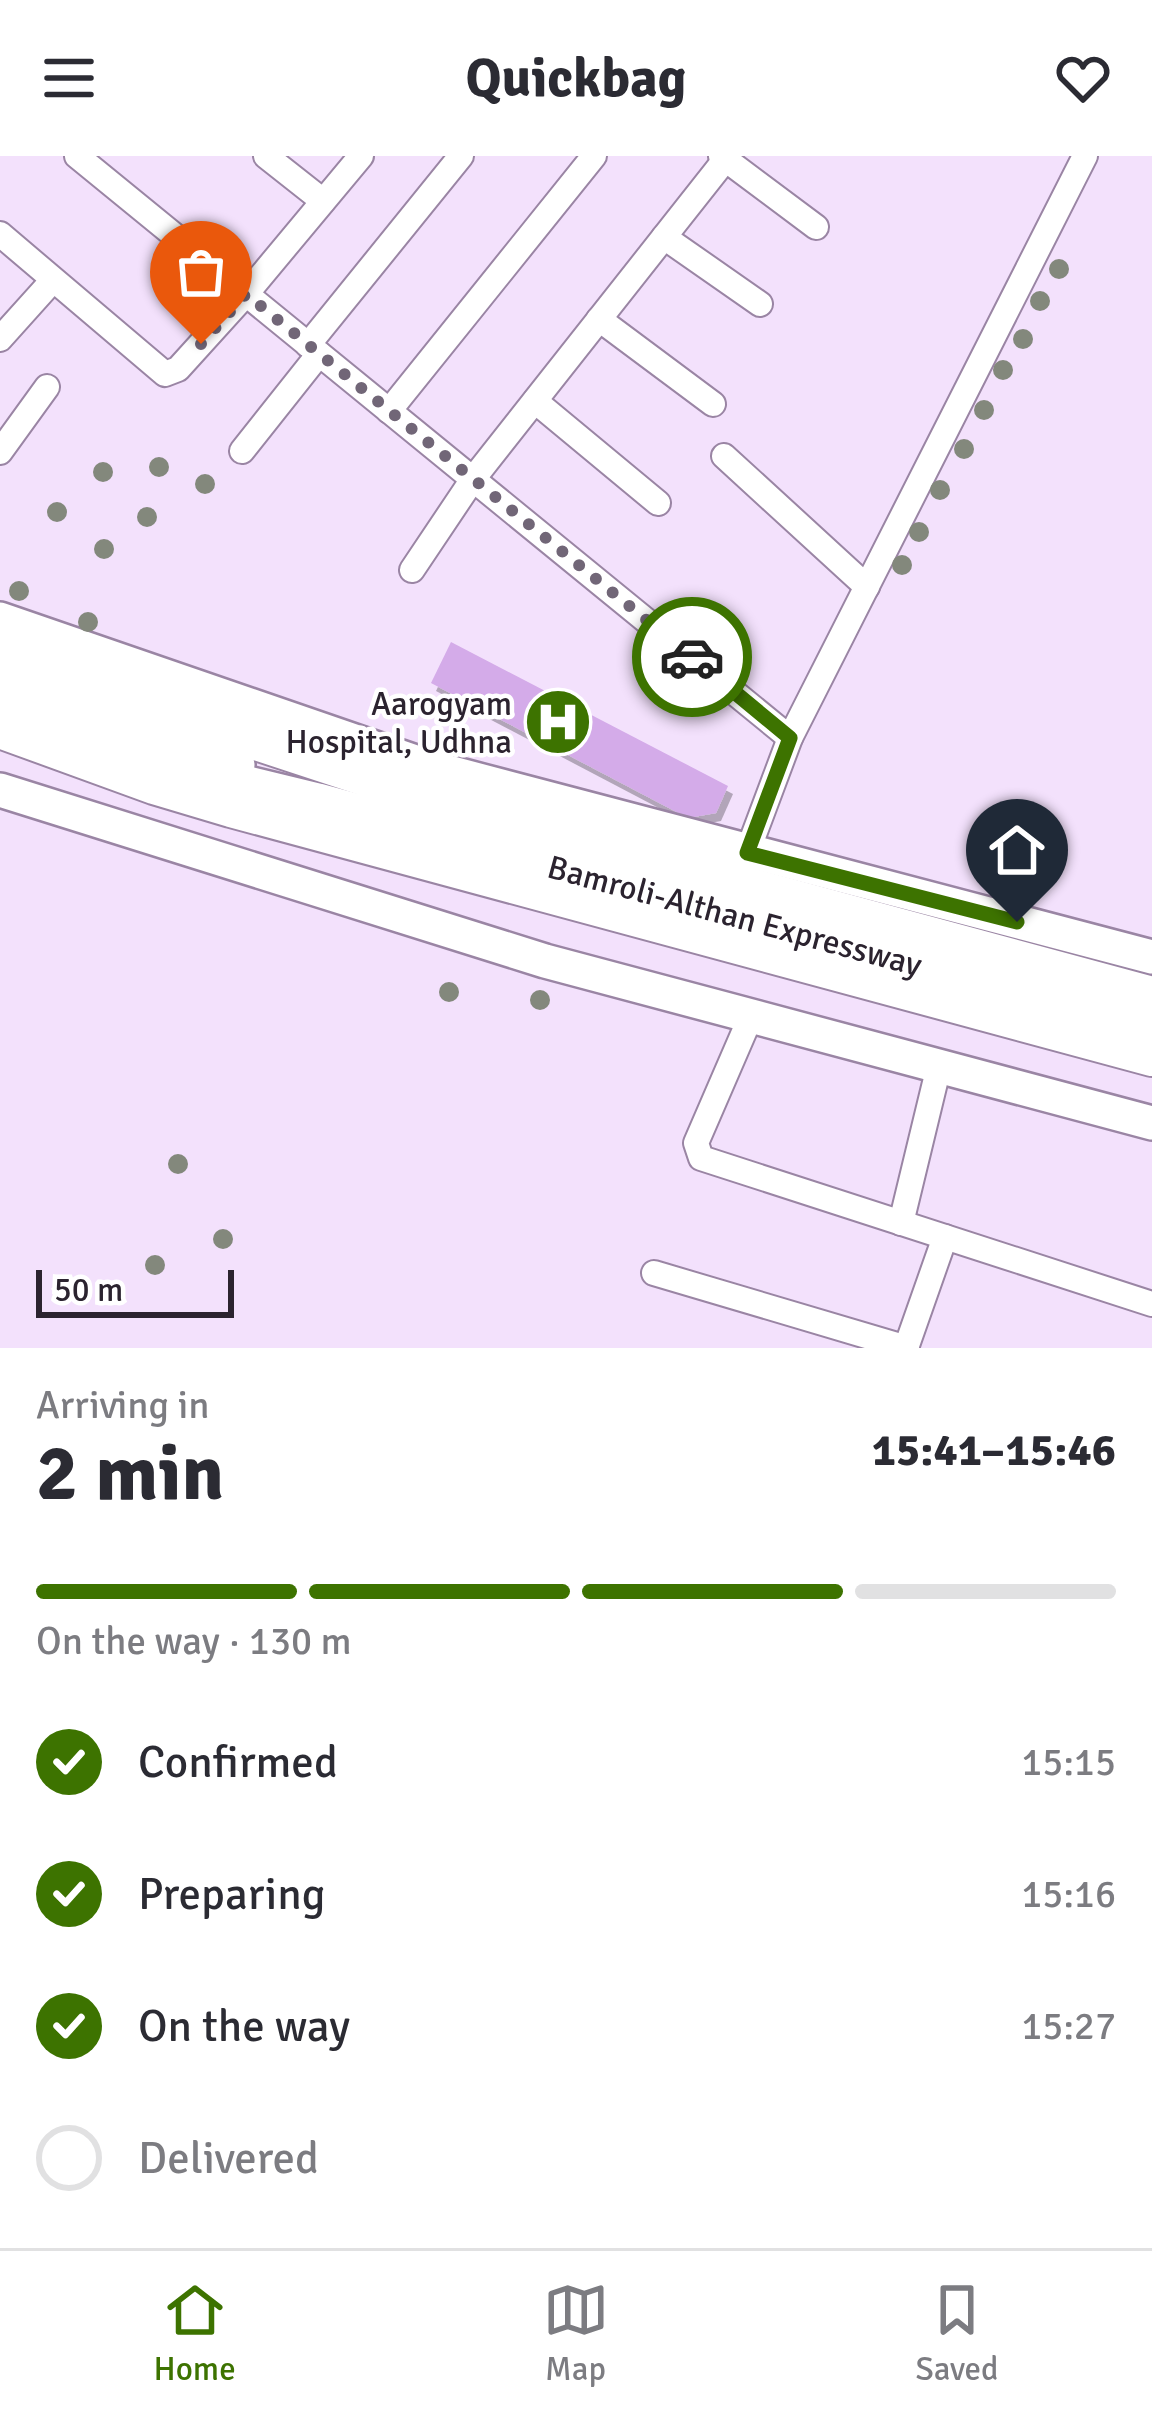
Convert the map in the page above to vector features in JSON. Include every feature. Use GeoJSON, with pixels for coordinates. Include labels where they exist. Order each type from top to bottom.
{"type":"FeatureCollection","features":[{"type":"Feature","properties":{"kind":"main road"},"geometry":{"type":"LineString","coordinates":[[0,645],[244,738],[432,800],[1152,995]]}},
{"type":"Feature","properties":{"kind":"main road"},"geometry":{"type":"LineString","coordinates":[[0,730],[231,809],[1152,1058]]}},
{"type":"Feature","properties":{"kind":"street"},"geometry":{"type":"LineString","coordinates":[[77,156],[790,738]]}},
{"type":"Feature","properties":{"kind":"street"},"geometry":{"type":"LineString","coordinates":[[266,156],[323,202]]}},
{"type":"Feature","properties":{"kind":"street"},"geometry":{"type":"LineString","coordinates":[[0,235],[165,374],[178,369],[246,294],[361,156]]}},
{"type":"Feature","properties":{"kind":"street"},"geometry":{"type":"LineString","coordinates":[[242,451],[461,156]]}},
{"type":"Feature","properties":{"kind":"street"},"geometry":{"type":"LineString","coordinates":[[389,411],[594,156]]}},
{"type":"Feature","properties":{"kind":"street"},"geometry":{"type":"LineString","coordinates":[[747,853],[790,738],[1085,156]]}},
{"type":"Feature","properties":{"kind":"street"},"geometry":{"type":"LineString","coordinates":[[412,570],[473,479],[724,157],[816,227]]}},
{"type":"Feature","properties":{"kind":"street"},"geometry":{"type":"LineString","coordinates":[[664,237],[760,304]]}},
{"type":"Feature","properties":{"kind":"street"},"geometry":{"type":"LineString","coordinates":[[0,339],[53,280]]}},
{"type":"Feature","properties":{"kind":"street"},"geometry":{"type":"LineString","coordinates":[[599,319],[713,404]]}},
{"type":"Feature","properties":{"kind":"street"},"geometry":{"type":"LineString","coordinates":[[0,452],[46,387]]}},
{"type":"Feature","properties":{"kind":"street"},"geometry":{"type":"LineString","coordinates":[[535,400],[658,503]]}},
{"type":"Feature","properties":{"kind":"street"},"geometry":{"type":"LineString","coordinates":[[724,456],[867,587]]}},
{"type":"Feature","properties":{"kind":"street"},"geometry":{"type":"LineString","coordinates":[[0,619],[433,768],[1152,957]]}},
{"type":"Feature","properties":{"kind":"street"},"geometry":{"type":"LineString","coordinates":[[0,670],[176,737],[318,800]]}},
{"type":"Feature","properties":{"kind":"street"},"geometry":{"type":"LineString","coordinates":[[0,702],[165,763],[318,800]]}},
{"type":"Feature","properties":{"kind":"street"},"geometry":{"type":"LineString","coordinates":[[0,790],[545,961],[1152,1123]]}},
{"type":"Feature","properties":{"kind":"street","name":"Bamroli-Althan Expressway"},"geometry":{"type":"LineString","coordinates":[[318,800],[1152,1027]]}},
{"type":"Feature","properties":{"kind":"street"},"geometry":{"type":"LineString","coordinates":[[752,1016],[696,1143],[701,1157],[1152,1304]]}},
{"type":"Feature","properties":{"kind":"street"},"geometry":{"type":"LineString","coordinates":[[901,1223],[939,1066]]}},
{"type":"Feature","properties":{"kind":"street"},"geometry":{"type":"LineString","coordinates":[[654,1273],[906,1348],[945,1237]]}},
{"type":"Feature","properties":{"kind":"building"},"geometry":{"type":"Polygon","coordinates":[[[451,642],[728,786],[716,813],[688,818],[431,683],[451,642]]]}},
{"type":"Feature","properties":{"kind":"way so far"},"geometry":{"type":"LineString","coordinates":[[201,344],[246,294],[692,657]]}},
{"type":"Feature","properties":{"kind":"place","name":"Aarogyam Hospital, Udhna"},"geometry":{"type":"Point","coordinates":[558,722]}},
{"type":"Feature","properties":{"kind":"route"},"geometry":{"type":"LineString","coordinates":[[692,657],[790,738],[747,853],[1017,922]]}}]}
